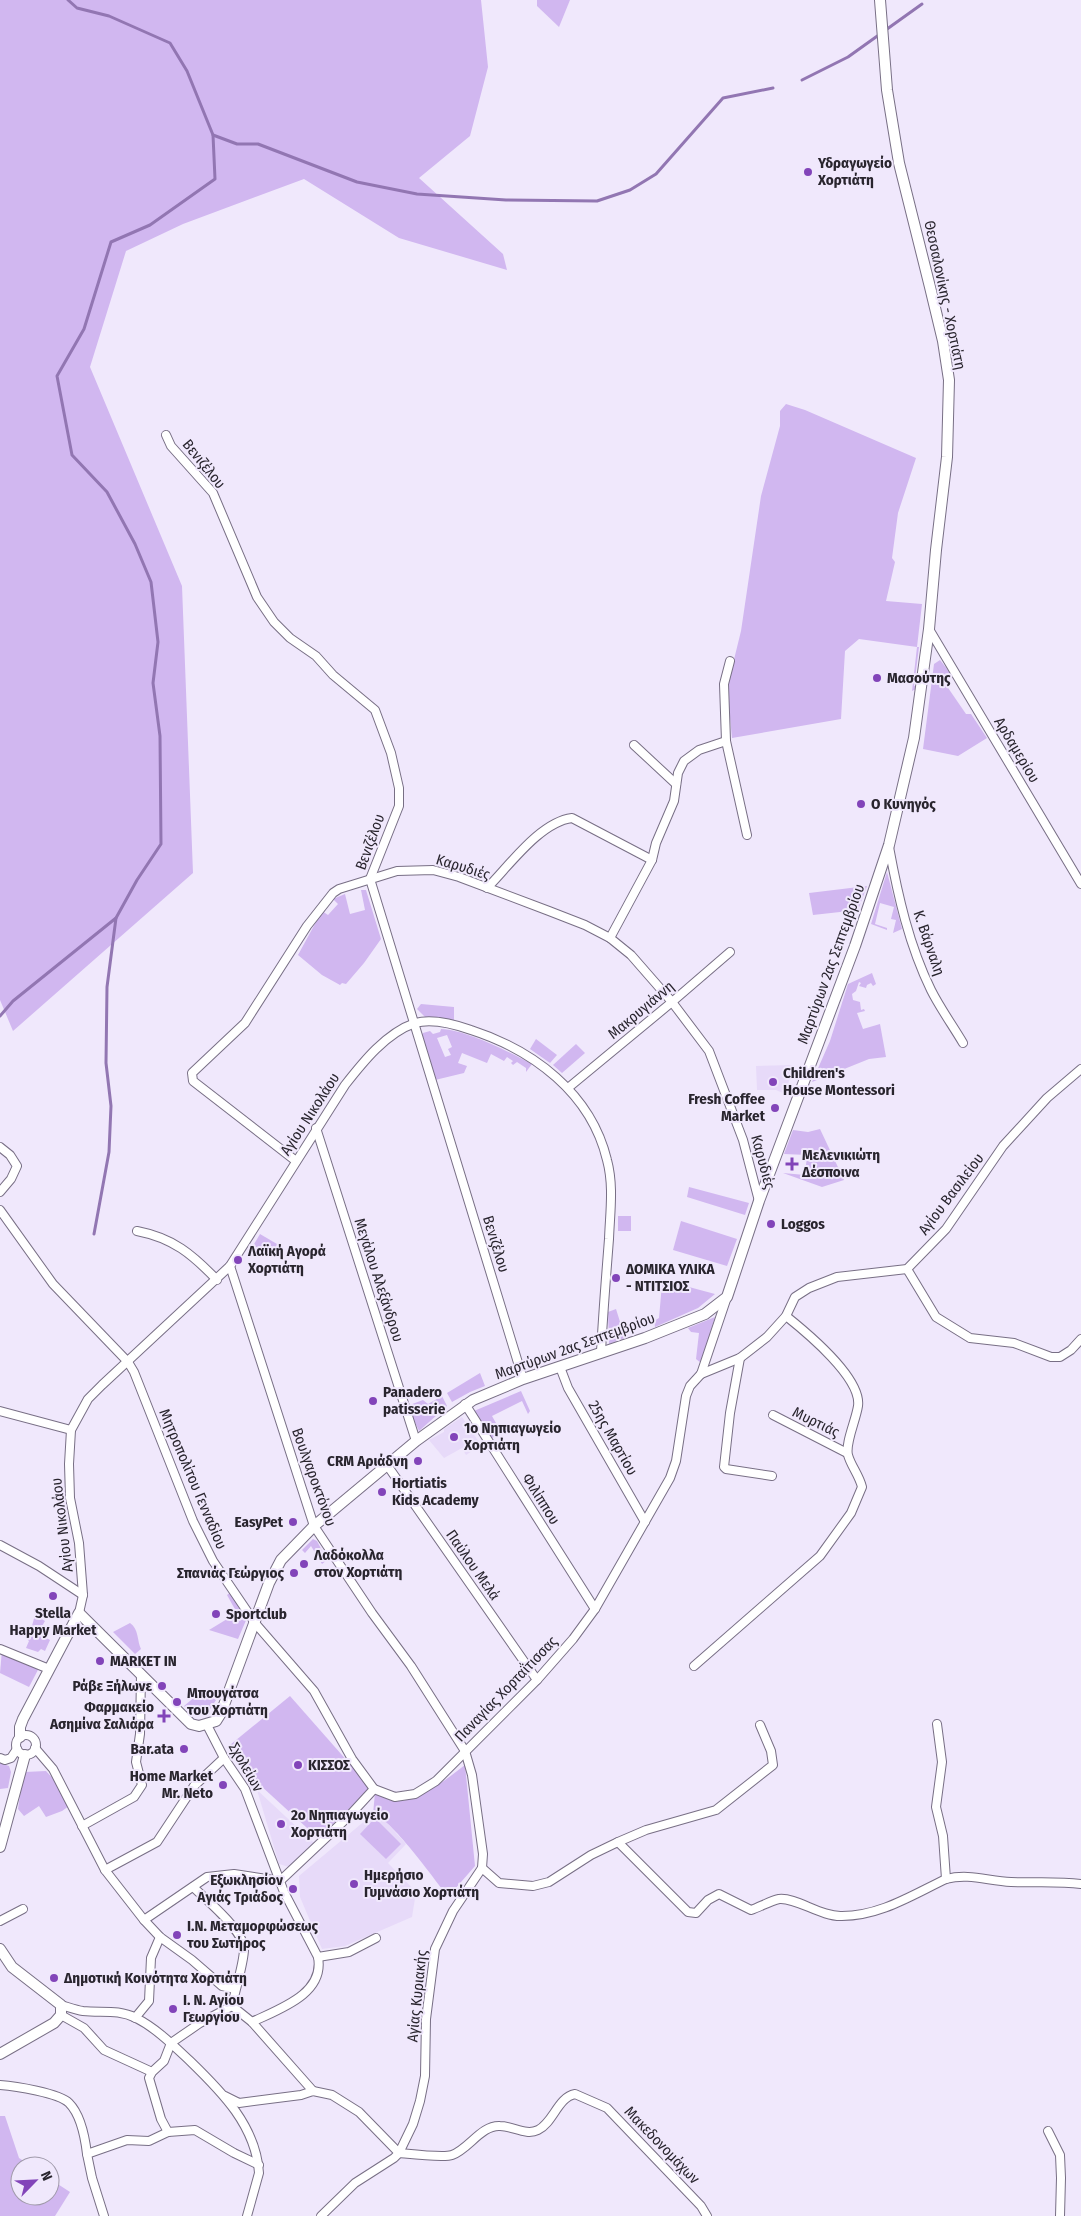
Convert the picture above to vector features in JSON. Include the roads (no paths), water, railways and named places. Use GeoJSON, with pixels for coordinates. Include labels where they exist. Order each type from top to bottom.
{"type":"FeatureCollection","features":[{"type":"Feature","properties":{"kind":"street","name":"Θεσσαλονίκης - Χορτιάτη"},"geometry":{"type":"LineString","coordinates":[[880,1],[887,90],[899,163],[943,341],[948,380],[947,457],[929,629]]}},
{"type":"Feature","properties":{"kind":"street","name":"Βενιζέλου"},"geometry":{"type":"LineString","coordinates":[[166,435],[171,446],[213,493],[257,597],[274,622],[290,638],[316,656],[333,674],[375,710],[392,753],[400,788],[399,806],[370,879],[523,1379]]}},
{"type":"Feature","properties":{"kind":"street","name":"Μαρτύρων 2ας Σεπτεμβρίου"},"geometry":{"type":"LineString","coordinates":[[207,1725],[216,1721],[221,1713],[269,1583],[282,1560],[314,1526],[416,1441],[465,1404],[523,1379],[645,1338],[706,1314],[727,1297],[759,1200],[855,946],[889,845],[914,738],[929,629]]}},
{"type":"Feature","properties":{"kind":"street","name":"Αρδαμερίου"},"geometry":{"type":"LineString","coordinates":[[929,629],[1081,884]]}},
{"type":"Feature","properties":{"kind":"street"},"geometry":{"type":"LineString","coordinates":[[730,662],[724,684],[726,741],[747,835]]}},
{"type":"Feature","properties":{"kind":"street"},"geometry":{"type":"LineString","coordinates":[[610,938],[652,860],[656,843],[674,801],[678,773],[684,761],[699,750],[726,741]]}},
{"type":"Feature","properties":{"kind":"street"},"geometry":{"type":"LineString","coordinates":[[634,745],[676,784]]}},
{"type":"Feature","properties":{"kind":"street"},"geometry":{"type":"LineString","coordinates":[[487,888],[548,826],[563,819],[572,818],[652,860]]}},
{"type":"Feature","properties":{"kind":"street","name":"Κ. Βάρναλη"},"geometry":{"type":"LineString","coordinates":[[889,845],[907,930],[919,963],[932,992],[963,1043]]}},
{"type":"Feature","properties":{"kind":"street","name":"Καρυδιές"},"geometry":{"type":"LineString","coordinates":[[296,1161],[193,1080],[192,1073],[245,1023],[307,926],[333,893],[397,871],[433,870],[585,925],[610,938],[631,955],[672,1002],[709,1052],[743,1140],[759,1200]]}},
{"type":"Feature","properties":{"kind":"street","name":"Μακρυγιάννη"},"geometry":{"type":"LineString","coordinates":[[568,1088],[730,952]]}},
{"type":"Feature","properties":{"kind":"street","name":"Αγίου Νικολάου"},"geometry":{"type":"LineString","coordinates":[[79,1613],[83,1595],[78,1543],[70,1498],[69,1464],[71,1430],[88,1399],[230,1266],[344,1085],[366,1060],[394,1036],[414,1024],[438,1022],[463,1027],[511,1045],[549,1071],[568,1088],[579,1100],[596,1129],[607,1157],[611,1176],[600,1352]]}},
{"type":"Feature","properties":{"kind":"street","name":"Αγίου Βασιλείου"},"geometry":{"type":"LineString","coordinates":[[907,1269],[946,1229],[1004,1146],[1047,1098],[1081,1068]]}},
{"type":"Feature","properties":{"kind":"street","name":"Μεγάλου Αλεξάνδρου"},"geometry":{"type":"LineString","coordinates":[[316,1128],[416,1441]]}},
{"type":"Feature","properties":{"kind":"street"},"geometry":{"type":"LineString","coordinates":[[0,1147],[17,1166],[11,1179],[0,1192]]}},
{"type":"Feature","properties":{"kind":"street","name":"Μητροπολίτου Γενναδίου"},"geometry":{"type":"LineString","coordinates":[[0,1210],[53,1284],[128,1362],[134,1372],[198,1533],[213,1561],[255,1623],[314,1690],[352,1759],[374,1789]]}},
{"type":"Feature","properties":{"kind":"street"},"geometry":{"type":"LineString","coordinates":[[136,1230],[157,1235],[193,1255],[216,1280]]}},
{"type":"Feature","properties":{"kind":"street","name":"Βουλγαροκτόνου"},"geometry":{"type":"LineString","coordinates":[[230,1266],[314,1526],[372,1613],[411,1666],[465,1751]]}},
{"type":"Feature","properties":{"kind":"street"},"geometry":{"type":"LineString","coordinates":[[701,1374],[740,1358],[767,1337],[786,1316],[795,1297],[809,1288],[837,1277],[907,1269],[936,1317],[970,1338],[1014,1343],[1051,1357],[1060,1356],[1071,1350],[1081,1339]]}},
{"type":"Feature","properties":{"kind":"street","name":"Παναγίας Χορταΐτισσας"},"geometry":{"type":"LineString","coordinates":[[374,1789],[395,1798],[415,1794],[436,1781],[537,1680],[573,1639],[595,1609],[670,1478],[676,1461],[686,1396],[690,1386],[701,1374],[727,1297]]}},
{"type":"Feature","properties":{"kind":"street"},"geometry":{"type":"LineString","coordinates":[[694,1666],[820,1556],[851,1514],[862,1487],[848,1453],[858,1405],[858,1396],[852,1384],[834,1360],[786,1316]]}},
{"type":"Feature","properties":{"kind":"street"},"geometry":{"type":"LineString","coordinates":[[740,1358],[730,1413],[724,1466],[726,1469],[772,1476]]}},
{"type":"Feature","properties":{"kind":"street","name":"25ης Μαρτίου"},"geometry":{"type":"LineString","coordinates":[[560,1367],[568,1388],[645,1522]]}},
{"type":"Feature","properties":{"kind":"street","name":"Φιλίππου"},"geometry":{"type":"LineString","coordinates":[[465,1404],[595,1609]]}},
{"type":"Feature","properties":{"kind":"street"},"geometry":{"type":"LineString","coordinates":[[0,1411],[71,1430]]}},
{"type":"Feature","properties":{"kind":"street","name":"Μυρτιάς"},"geometry":{"type":"LineString","coordinates":[[773,1415],[848,1453]]}},
{"type":"Feature","properties":{"kind":"street","name":"Παύλου Μελά"},"geometry":{"type":"LineString","coordinates":[[387,1465],[537,1680]]}},
{"type":"Feature","properties":{"kind":"street"},"geometry":{"type":"LineString","coordinates":[[0,1545],[39,1566],[83,1595]]}},
{"type":"Feature","properties":{"kind":"street"},"geometry":{"type":"LineString","coordinates":[[0,1847],[21,1752],[16,1744],[20,1737],[20,1727],[79,1613],[191,1724],[207,1725]]}},
{"type":"Feature","properties":{"kind":"street"},"geometry":{"type":"LineString","coordinates":[[0,1649],[49,1669]]}},
{"type":"Feature","properties":{"kind":"street"},"geometry":{"type":"LineString","coordinates":[[82,1826],[134,1797],[142,1785],[136,1762],[140,1734],[141,1674]]}},
{"type":"Feature","properties":{"kind":"street"},"geometry":{"type":"LineString","coordinates":[[937,1724],[942,1762],[936,1807],[943,1836],[946,1879]]}},
{"type":"Feature","properties":{"kind":"street","name":"Σχολείων"},"geometry":{"type":"LineString","coordinates":[[207,1725],[224,1758],[245,1789],[280,1881],[318,1956]]}},
{"type":"Feature","properties":{"kind":"street"},"geometry":{"type":"LineString","coordinates":[[465,1751],[472,1775],[483,1854],[482,1868],[498,1883],[533,1886],[549,1882],[591,1855],[646,1830],[716,1810],[773,1765],[771,1751],[760,1725]]}},
{"type":"Feature","properties":{"kind":"street"},"geometry":{"type":"LineString","coordinates":[[0,1758],[6,1760],[21,1752],[31,1753],[35,1748],[35,1742],[32,1737],[26,1735],[20,1737]]}},
{"type":"Feature","properties":{"kind":"street"},"geometry":{"type":"LineString","coordinates":[[35,1748],[53,1769],[105,1870],[144,1920],[160,1937],[192,1960],[222,1986],[235,1989]]}},
{"type":"Feature","properties":{"kind":"street"},"geometry":{"type":"LineString","coordinates":[[105,1870],[157,1842],[194,1786],[224,1758]]}},
{"type":"Feature","properties":{"kind":"street"},"geometry":{"type":"LineString","coordinates":[[144,1920],[207,1877],[234,1874],[280,1881],[350,1815],[374,1789]]}},
{"type":"Feature","properties":{"kind":"street"},"geometry":{"type":"LineString","coordinates":[[618,1842],[692,1914],[696,1913],[708,1900],[719,1894],[751,1910],[780,1899],[789,1900],[827,1915],[841,1916],[868,1914],[946,1879],[968,1876],[1009,1882],[1081,1884]]}},
{"type":"Feature","properties":{"kind":"street","name":"Αγίας Κυριακής"},"geometry":{"type":"LineString","coordinates":[[321,2216],[355,2183],[377,2170],[399,2153],[413,2124],[425,2076],[426,2020],[435,1949],[453,1910],[482,1868]]}},
{"type":"Feature","properties":{"kind":"street"},"geometry":{"type":"LineString","coordinates":[[193,1887],[226,1918],[236,1931],[244,1948],[232,2006]]}},
{"type":"Feature","properties":{"kind":"street"},"geometry":{"type":"LineString","coordinates":[[0,1920],[23,1909]]}},
{"type":"Feature","properties":{"kind":"street"},"geometry":{"type":"LineString","coordinates":[[135,2018],[149,2001],[151,1958],[160,1937]]}},
{"type":"Feature","properties":{"kind":"street"},"geometry":{"type":"LineString","coordinates":[[252,2022],[300,1999],[319,1972],[318,1956],[349,1952],[376,1938]]}},
{"type":"Feature","properties":{"kind":"street"},"geometry":{"type":"LineString","coordinates":[[0,1949],[12,1967],[84,2028],[104,2050],[152,2072]]}},
{"type":"Feature","properties":{"kind":"street"},"geometry":{"type":"LineString","coordinates":[[232,2006],[252,2022],[313,2091]]}},
{"type":"Feature","properties":{"kind":"street"},"geometry":{"type":"LineString","coordinates":[[168,2132],[161,2119],[150,2078],[152,2072],[164,2061],[171,2043],[200,2023],[232,2006]]}},
{"type":"Feature","properties":{"kind":"street"},"geometry":{"type":"LineString","coordinates":[[61,2010],[109,2010],[135,2018],[171,2043],[225,2096],[248,2132],[259,2165],[259,2172],[247,2216]]}},
{"type":"Feature","properties":{"kind":"street"},"geometry":{"type":"LineString","coordinates":[[0,2054],[54,2023],[61,2010]]}},
{"type":"Feature","properties":{"kind":"street"},"geometry":{"type":"LineString","coordinates":[[0,2085],[21,2087],[68,2102],[78,2117],[92,2178],[104,2216]]}},
{"type":"Feature","properties":{"kind":"street"},"geometry":{"type":"LineString","coordinates":[[225,2096],[239,2103],[313,2091],[332,2095],[359,2112],[399,2153]]}},
{"type":"Feature","properties":{"kind":"street","name":"Μακεδονομάχων"},"geometry":{"type":"LineString","coordinates":[[399,2153],[453,2155],[483,2132],[500,2126],[528,2132],[536,2131],[543,2126],[567,2097],[575,2094],[607,2108],[614,2114],[701,2206],[707,2216]]}},
{"type":"Feature","properties":{"kind":"street"},"geometry":{"type":"LineString","coordinates":[[87,2154],[127,2140],[149,2140],[168,2132],[195,2130],[259,2165]]}},
{"type":"Feature","properties":{"kind":"street"},"geometry":{"type":"LineString","coordinates":[[1048,2131],[1060,2155],[1060,2216]]}},
{"type":"Feature","properties":{"kind":"waterway"},"geometry":{"type":"LineString","coordinates":[[68,0],[77,8],[109,16],[170,43],[187,71],[213,135],[237,144],[258,144],[357,182],[417,194],[506,200],[597,201],[630,190],[656,174],[723,98],[773,88]]}},
{"type":"Feature","properties":{"kind":"waterway"},"geometry":{"type":"LineString","coordinates":[[802,80],[848,57],[922,4]]}},
{"type":"Feature","properties":{"kind":"waterway"},"geometry":{"type":"LineString","coordinates":[[94,1234],[109,1152],[111,1106],[106,1063],[107,987],[116,918],[137,880],[161,844],[160,736],[153,683],[158,642],[151,582],[135,544],[107,492],[72,455],[57,376],[84,329],[111,242],[150,225],[215,179],[213,135]]}},
{"type":"Feature","properties":{"kind":"waterway"},"geometry":{"type":"LineString","coordinates":[[0,1016],[13,1001],[116,918]]}},
{"type":"Feature","properties":{"kind":"place","name":"Υδραγωγείο Χορτιάτη"},"geometry":{"type":"Point","coordinates":[808,172]}},
{"type":"Feature","properties":{"kind":"place","name":"Μασούτης"},"geometry":{"type":"Point","coordinates":[877,678]}},
{"type":"Feature","properties":{"kind":"place","name":"Ο Κυνηγός"},"geometry":{"type":"Point","coordinates":[861,804]}},
{"type":"Feature","properties":{"kind":"place","name":"Children's House Montessori"},"geometry":{"type":"Point","coordinates":[773,1082]}},
{"type":"Feature","properties":{"kind":"place","name":"Fresh Coffee Market"},"geometry":{"type":"Point","coordinates":[775,1108]}},
{"type":"Feature","properties":{"kind":"place","name":"Μελενικιώτη Δέσποινα"},"geometry":{"type":"Point","coordinates":[792,1164]}},
{"type":"Feature","properties":{"kind":"place","name":"Loggos"},"geometry":{"type":"Point","coordinates":[771,1224]}},
{"type":"Feature","properties":{"kind":"place","name":"Λαϊκή Αγορά Χορτιάτη"},"geometry":{"type":"Point","coordinates":[238,1260]}},
{"type":"Feature","properties":{"kind":"place","name":"ΔΟΜΙΚΑ ΥΛΙΚΑ - ΝΤΙΤΣΙΟΣ"},"geometry":{"type":"Point","coordinates":[616,1278]}},
{"type":"Feature","properties":{"kind":"place","name":"Panadero patisserie"},"geometry":{"type":"Point","coordinates":[373,1401]}},
{"type":"Feature","properties":{"kind":"place","name":"1ο Νηπιαγωγείο Χορτιάτη"},"geometry":{"type":"Point","coordinates":[454,1437]}},
{"type":"Feature","properties":{"kind":"place","name":"CRM Αριάδνη"},"geometry":{"type":"Point","coordinates":[418,1461]}},
{"type":"Feature","properties":{"kind":"place","name":"Hortiatis Kids Academy"},"geometry":{"type":"Point","coordinates":[382,1492]}},
{"type":"Feature","properties":{"kind":"place","name":"EasyPet"},"geometry":{"type":"Point","coordinates":[293,1522]}},
{"type":"Feature","properties":{"kind":"place","name":"Λαδόκολλα στον Χορτιάτη"},"geometry":{"type":"Point","coordinates":[304,1564]}},
{"type":"Feature","properties":{"kind":"place","name":"Σπανιάς Γεώργιος"},"geometry":{"type":"Point","coordinates":[294,1573]}},
{"type":"Feature","properties":{"kind":"place","name":"Stella Happy Market"},"geometry":{"type":"Point","coordinates":[53,1596]}},
{"type":"Feature","properties":{"kind":"place","name":"Sportclub"},"geometry":{"type":"Point","coordinates":[216,1614]}},
{"type":"Feature","properties":{"kind":"place","name":"MARKET IN"},"geometry":{"type":"Point","coordinates":[100,1661]}},
{"type":"Feature","properties":{"kind":"place","name":"Ράβε Ξήλωνε"},"geometry":{"type":"Point","coordinates":[162,1686]}},
{"type":"Feature","properties":{"kind":"place","name":"Μπουγάτσα του Χορτιάτη"},"geometry":{"type":"Point","coordinates":[177,1702]}},
{"type":"Feature","properties":{"kind":"place","name":"Φαρμακείο Ασημίνα Σαλιάρα"},"geometry":{"type":"Point","coordinates":[164,1716]}},
{"type":"Feature","properties":{"kind":"place","name":"Bar.ata"},"geometry":{"type":"Point","coordinates":[184,1749]}},
{"type":"Feature","properties":{"kind":"place","name":"ΚΙΣΣΟΣ"},"geometry":{"type":"Point","coordinates":[298,1765]}},
{"type":"Feature","properties":{"kind":"place","name":"Home Market Mr. Neto"},"geometry":{"type":"Point","coordinates":[223,1785]}},
{"type":"Feature","properties":{"kind":"place","name":"2ο Νηπιαγωγείο Χορτιάτη"},"geometry":{"type":"Point","coordinates":[281,1824]}},
{"type":"Feature","properties":{"kind":"place","name":"Ημερήσιο Γυμνάσιο Χορτιάτη"},"geometry":{"type":"Point","coordinates":[354,1884]}},
{"type":"Feature","properties":{"kind":"place","name":"Εξωκλησίον Αγιάς Τριάδος"},"geometry":{"type":"Point","coordinates":[293,1889]}},
{"type":"Feature","properties":{"kind":"place","name":"I.N. Μεταμορφώσεως του Σωτήρος"},"geometry":{"type":"Point","coordinates":[177,1935]}},
{"type":"Feature","properties":{"kind":"place","name":"Δημοτική Κοινότητα Χορτιάτη"},"geometry":{"type":"Point","coordinates":[54,1978]}},
{"type":"Feature","properties":{"kind":"place","name":"Ι. Ν. Αγίου Γεωργίου"},"geometry":{"type":"Point","coordinates":[173,2009]}}]}
